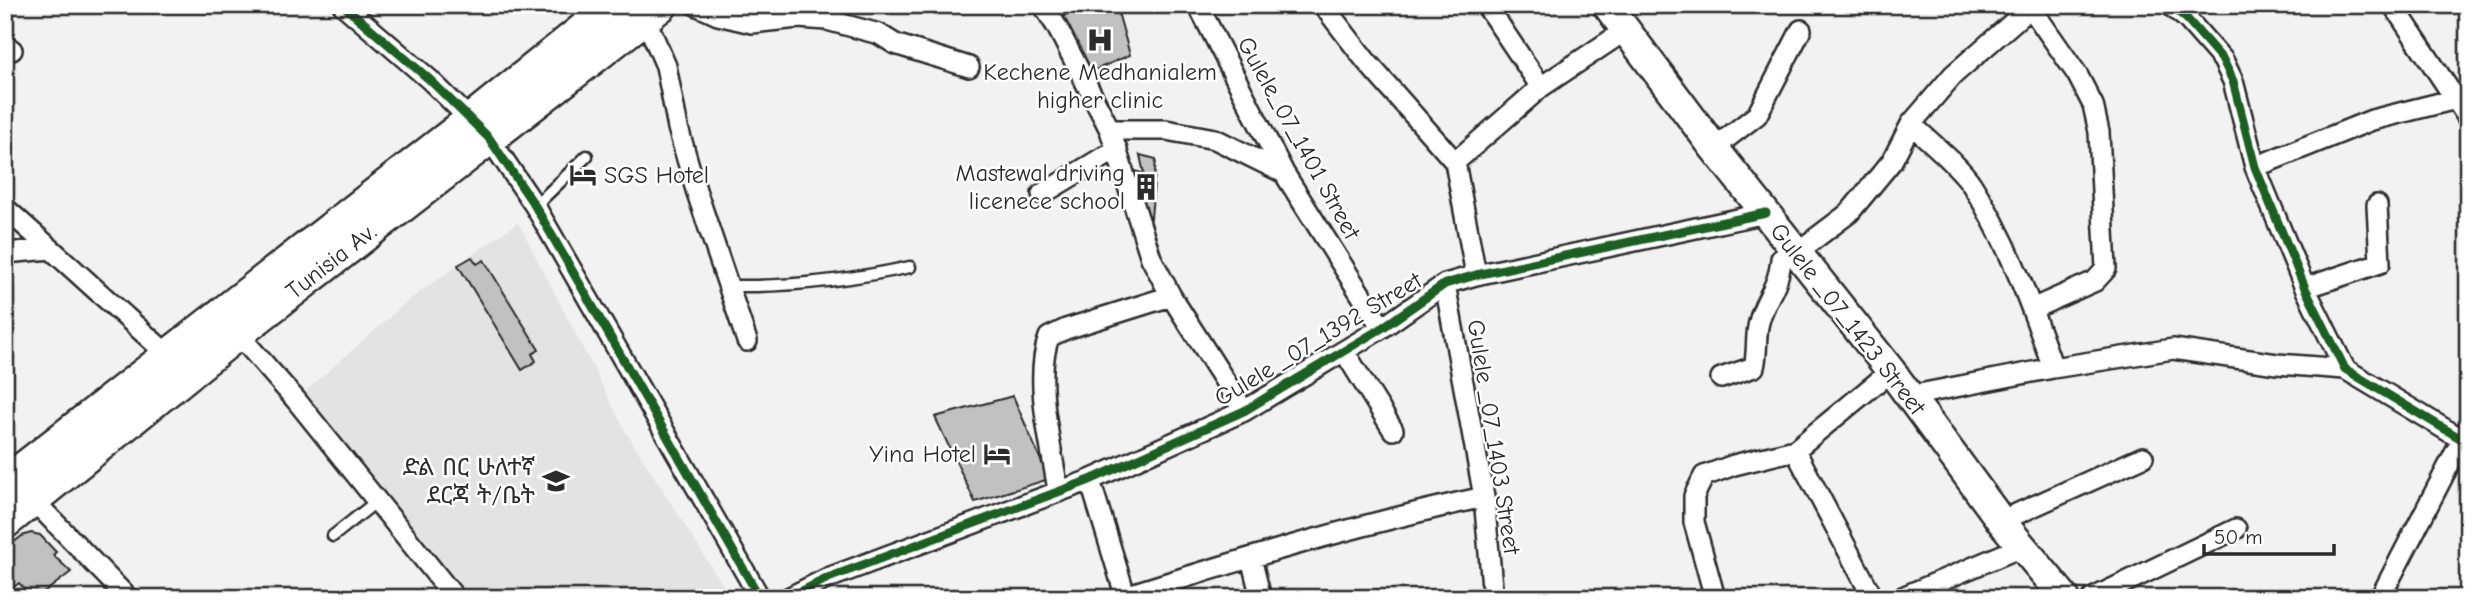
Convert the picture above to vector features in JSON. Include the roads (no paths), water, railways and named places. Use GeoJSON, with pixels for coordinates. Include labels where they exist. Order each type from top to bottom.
{"type":"FeatureCollection","features":[{"type":"Feature","properties":{"kind":"main road","name":"Tunisia Av."},"geometry":{"type":"LineString","coordinates":[[481,128],[614,5]]}},
{"type":"Feature","properties":{"kind":"main road","name":"Gulele _07_1423 Street"},"geometry":{"type":"LineString","coordinates":[[1607,5],[1714,148],[1891,371],[2000,521],[2065,598]]}},
{"type":"Feature","properties":{"kind":"main road","name":"Tunisia Av."},"geometry":{"type":"LineString","coordinates":[[5,522],[229,324],[481,128],[647,10]]}},
{"type":"Feature","properties":{"kind":"main road","name":"Tunisia Av."},"geometry":{"type":"LineString","coordinates":[[5,483],[168,355],[229,324]]}},
{"type":"Feature","properties":{"kind":"street"},"geometry":{"type":"LineString","coordinates":[[343,5],[481,128],[535,206],[760,598]]}},
{"type":"Feature","properties":{"kind":"street"},"geometry":{"type":"LineString","coordinates":[[696,5],[718,15],[752,23],[798,18],[827,20],[879,34],[895,44],[969,66]]}},
{"type":"Feature","properties":{"kind":"street"},"geometry":{"type":"LineString","coordinates":[[1043,5],[1110,130],[1151,258],[1171,296],[1244,411]]}},
{"type":"Feature","properties":{"kind":"street","name":"Gulele_07_1401 Street"},"geometry":{"type":"LineString","coordinates":[[1198,5],[1284,173],[1382,328]]}},
{"type":"Feature","properties":{"kind":"street"},"geometry":{"type":"LineString","coordinates":[[1322,5],[1366,61],[1455,162],[1476,275]]}},
{"type":"Feature","properties":{"kind":"street"},"geometry":{"type":"LineString","coordinates":[[1486,5],[1541,87]]}},
{"type":"Feature","properties":{"kind":"street"},"geometry":{"type":"LineString","coordinates":[[2170,5],[2187,19],[2223,60],[2233,81],[2255,167],[2305,288],[2345,369]]}},
{"type":"Feature","properties":{"kind":"street"},"geometry":{"type":"LineString","coordinates":[[2393,5],[2468,118]]}},
{"type":"Feature","properties":{"kind":"street"},"geometry":{"type":"LineString","coordinates":[[1721,378],[1754,367],[1758,352],[1758,323],[1780,278],[1781,259],[1796,253],[1849,213],[1892,161],[1911,124],[1954,75],[2032,6],[2077,74],[2093,105],[2099,132],[2106,269],[2095,281],[2032,309]]}},
{"type":"Feature","properties":{"kind":"street"},"geometry":{"type":"LineString","coordinates":[[647,10],[666,66],[678,128],[692,177],[747,341]]}},
{"type":"Feature","properties":{"kind":"street"},"geometry":{"type":"LineString","coordinates":[[1455,162],[1541,87],[1626,30]]}},
{"type":"Feature","properties":{"kind":"street"},"geometry":{"type":"LineString","coordinates":[[1714,148],[1757,115],[1801,30]]}},
{"type":"Feature","properties":{"kind":"street"},"geometry":{"type":"LineString","coordinates":[[2255,167],[2372,120],[2456,99]]}},
{"type":"Feature","properties":{"kind":"street"},"geometry":{"type":"LineString","coordinates":[[1911,124],[1970,183],[1998,233],[2032,309],[2053,368]]}},
{"type":"Feature","properties":{"kind":"street"},"geometry":{"type":"LineString","coordinates":[[1110,130],[1166,130],[1215,139],[1284,173]]}},
{"type":"Feature","properties":{"kind":"street"},"geometry":{"type":"LineString","coordinates":[[1042,194],[1117,149]]}},
{"type":"Feature","properties":{"kind":"street"},"geometry":{"type":"LineString","coordinates":[[2305,288],[2380,263],[2377,205]]}},
{"type":"Feature","properties":{"kind":"street"},"geometry":{"type":"LineString","coordinates":[[5,208],[168,355]]}},
{"type":"Feature","properties":{"kind":"street","name":"Gulele _07_1392 Street"},"geometry":{"type":"LineString","coordinates":[[788,598],[828,578],[1090,480],[1244,411],[1382,328],[1445,284],[1766,213]]}},
{"type":"Feature","properties":{"kind":"street"},"geometry":{"type":"LineString","coordinates":[[5,253],[51,249]]}},
{"type":"Feature","properties":{"kind":"street","name":"Gulele _07_1403 Street"},"geometry":{"type":"LineString","coordinates":[[1445,284],[1484,497],[1493,598]]}},
{"type":"Feature","properties":{"kind":"street"},"geometry":{"type":"LineString","coordinates":[[1058,491],[1043,389],[1045,348],[1049,337],[1066,329],[1171,296]]}},
{"type":"Feature","properties":{"kind":"street"},"geometry":{"type":"LineString","coordinates":[[229,324],[296,400],[455,598]]}},
{"type":"Feature","properties":{"kind":"street"},"geometry":{"type":"LineString","coordinates":[[1909,396],[2053,368],[2173,349],[2277,364],[2345,369],[2465,434],[2381,598]]}},
{"type":"Feature","properties":{"kind":"street"},"geometry":{"type":"LineString","coordinates":[[1344,351],[1394,430]]}},
{"type":"Feature","properties":{"kind":"street"},"geometry":{"type":"LineString","coordinates":[[1715,598],[1694,522],[1693,496],[1704,476],[1734,465],[1795,450],[1891,371]]}},
{"type":"Feature","properties":{"kind":"street"},"geometry":{"type":"LineString","coordinates":[[1795,450],[1873,598]]}},
{"type":"Feature","properties":{"kind":"street"},"geometry":{"type":"LineString","coordinates":[[2000,521],[2143,457]]}},
{"type":"Feature","properties":{"kind":"street"},"geometry":{"type":"LineString","coordinates":[[1090,480],[1126,597],[1251,558],[1427,509],[1484,497]]}},
{"type":"Feature","properties":{"kind":"street"},"geometry":{"type":"LineString","coordinates":[[33,500],[128,598]]}},
{"type":"Feature","properties":{"kind":"street"},"geometry":{"type":"LineString","coordinates":[[2094,598],[2236,529]]}},
{"type":"Feature","properties":{"kind":"street"},"geometry":{"type":"LineString","coordinates":[[1900,598],[2021,547]]}},
{"type":"Feature","properties":{"kind":"street"},"geometry":{"type":"LineString","coordinates":[[1251,558],[1261,598]]}},
{"type":"Feature","properties":{"kind":"lane"},"geometry":{"type":"LineString","coordinates":[[535,206],[587,156]]}},
{"type":"Feature","properties":{"kind":"lane"},"geometry":{"type":"LineString","coordinates":[[730,286],[765,286],[846,279],[910,267]]}},
{"type":"Feature","properties":{"kind":"lane"},"geometry":{"type":"LineString","coordinates":[[333,536],[377,501]]}},
{"type":"Feature","properties":{"kind":"place","name":"Kechene Medhanialem higher clinic"},"geometry":{"type":"Point","coordinates":[1100,40]}},
{"type":"Feature","properties":{"kind":"place","name":"SGS Hotel"},"geometry":{"type":"Point","coordinates":[583,175]}},
{"type":"Feature","properties":{"kind":"place","name":"Mastewal driving licenece school"},"geometry":{"type":"Point","coordinates":[1146,187]}},
{"type":"Feature","properties":{"kind":"place","name":"Yina Hotel"},"geometry":{"type":"Point","coordinates":[997,454]}},
{"type":"Feature","properties":{"kind":"place","name":"ድል በር ሁለተኛ ደርጃ ት/ቤት"},"geometry":{"type":"Point","coordinates":[556,481]}}]}
